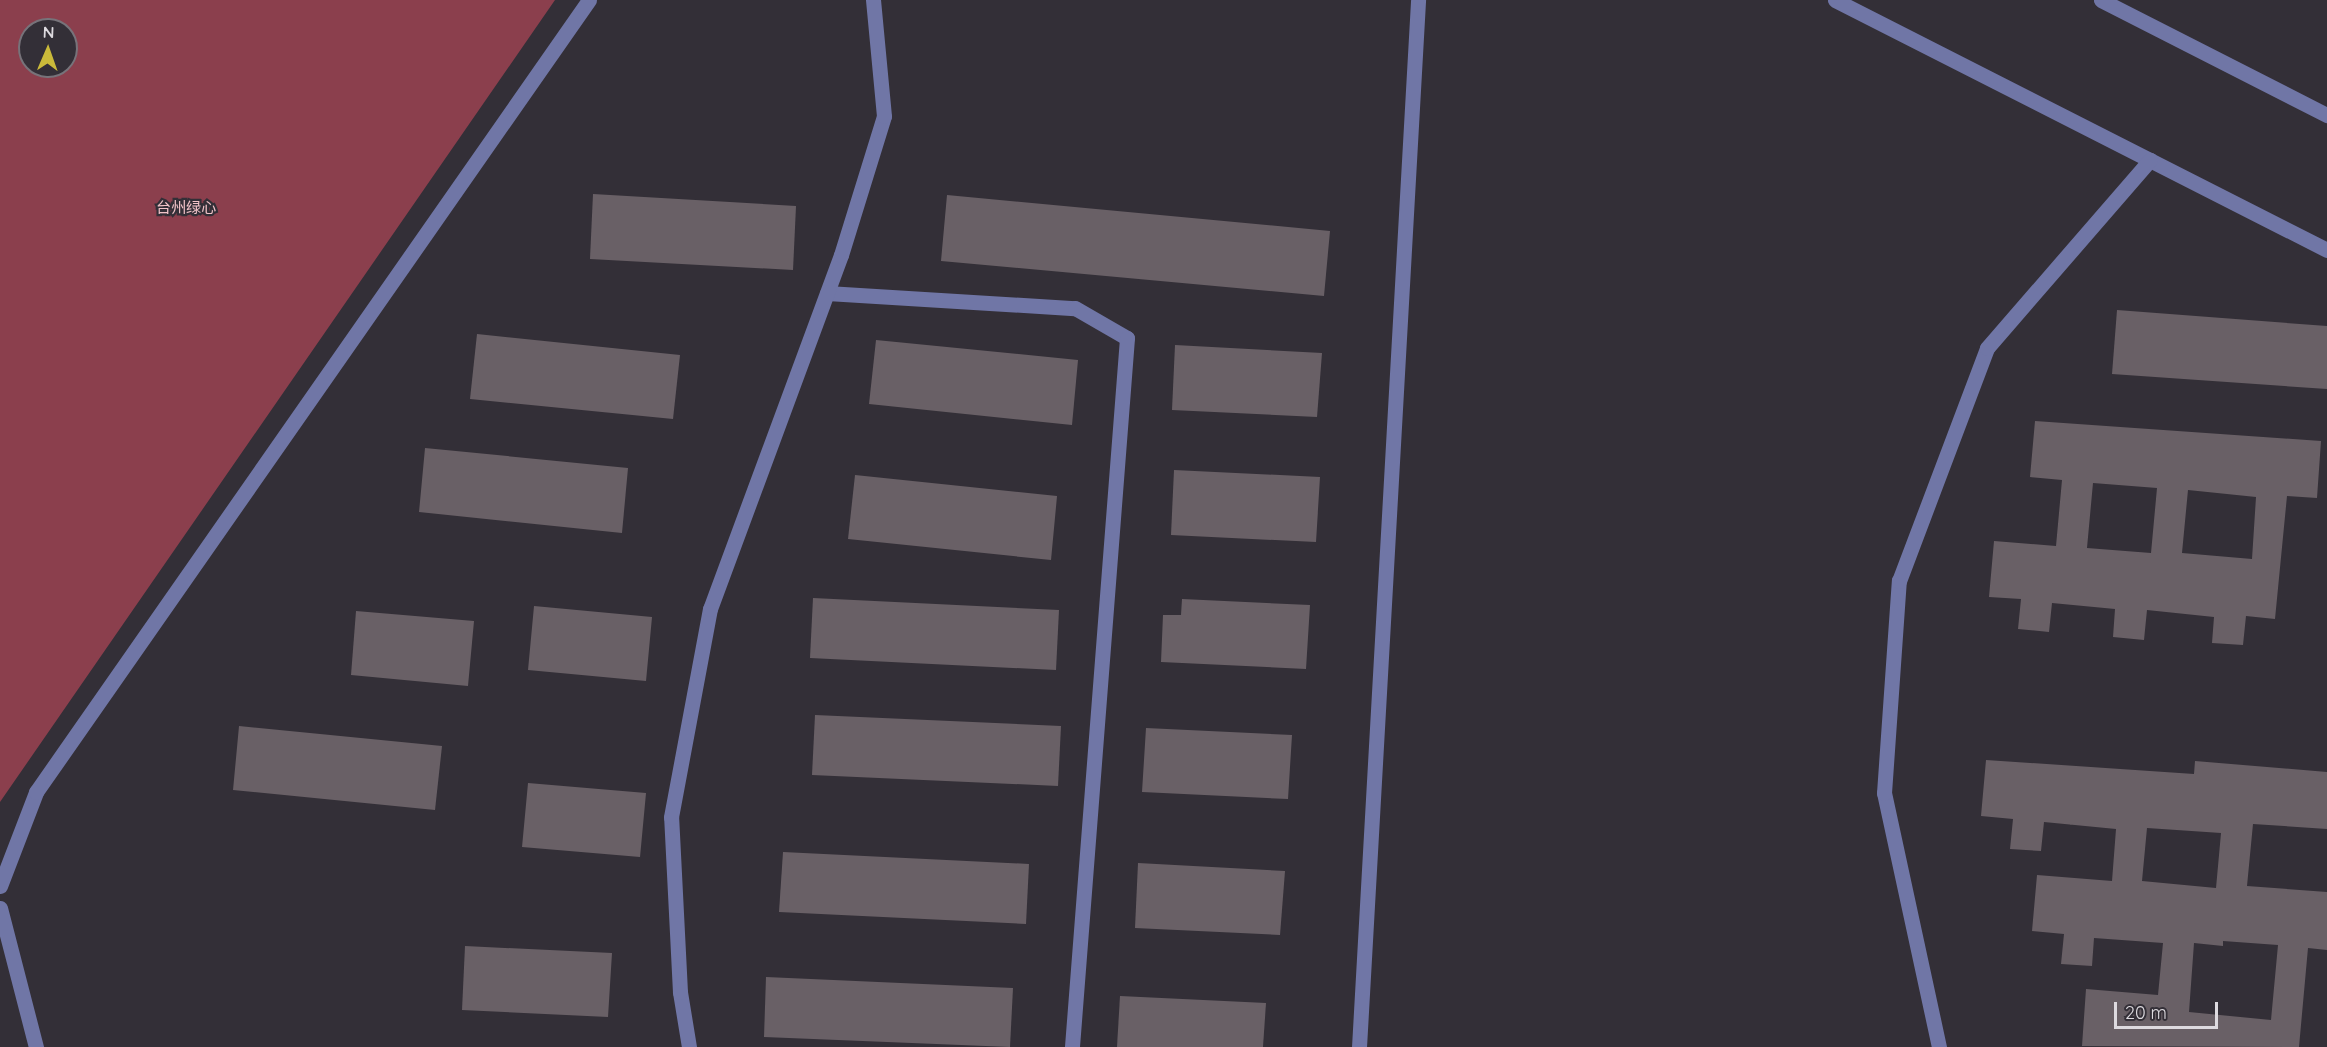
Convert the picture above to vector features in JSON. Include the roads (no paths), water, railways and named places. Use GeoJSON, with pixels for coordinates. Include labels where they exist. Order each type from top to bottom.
{"type":"FeatureCollection","features":[{"type":"Feature","properties":{"kind":"street"},"geometry":{"type":"LineString","coordinates":[[0,885],[36,792],[589,0]]}},
{"type":"Feature","properties":{"kind":"street"},"geometry":{"type":"LineString","coordinates":[[689,1047],[680,992],[671,817],[710,609],[827,293],[884,116],[873,0]]}},
{"type":"Feature","properties":{"kind":"street"},"geometry":{"type":"LineString","coordinates":[[1359,1047],[1418,0]]}},
{"type":"Feature","properties":{"kind":"street"},"geometry":{"type":"LineString","coordinates":[[1835,0],[2327,250]]}},
{"type":"Feature","properties":{"kind":"street"},"geometry":{"type":"LineString","coordinates":[[2101,0],[2327,115]]}},
{"type":"Feature","properties":{"kind":"street"},"geometry":{"type":"LineString","coordinates":[[1939,1047],[1884,793],[1899,581],[1987,348],[2150,160]]}},
{"type":"Feature","properties":{"kind":"street"},"geometry":{"type":"LineString","coordinates":[[827,293],[1075,308],[1126,338],[1072,1047]]}},
{"type":"Feature","properties":{"kind":"street"},"geometry":{"type":"LineString","coordinates":[[0,908],[36,1047]]}},
{"type":"Feature","properties":{"kind":"park label","name":"台州绿心"},"geometry":{"type":"Point","coordinates":[186,208]}}]}
